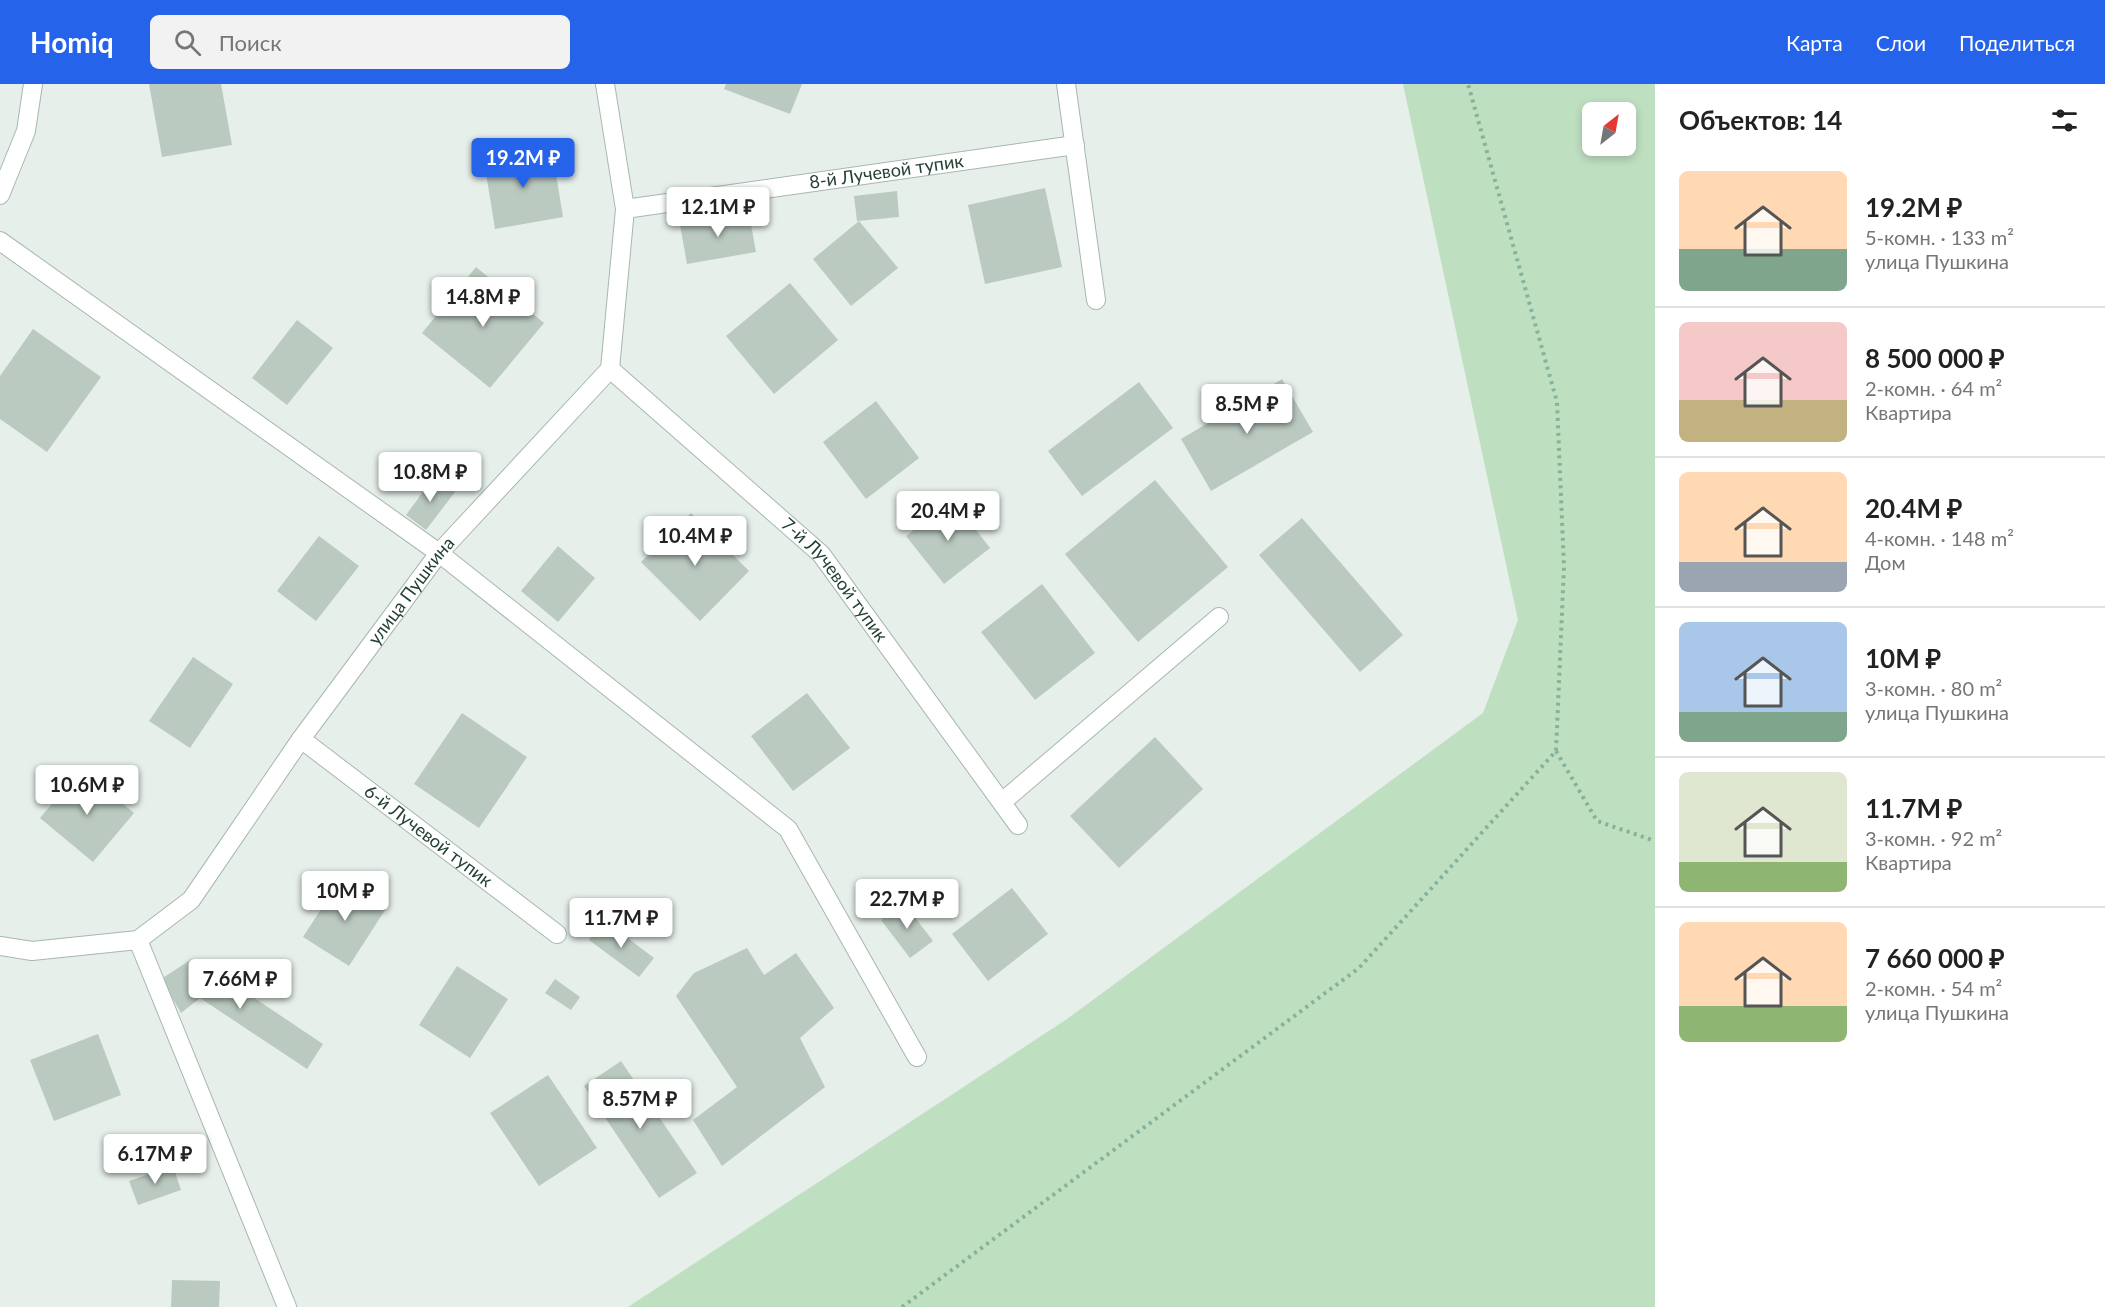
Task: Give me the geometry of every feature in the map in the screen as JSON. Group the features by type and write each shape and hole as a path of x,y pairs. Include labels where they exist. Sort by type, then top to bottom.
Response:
{"street":[{"path":"0,195 26,131 33,84"},
{"path":"605,84 625,209 610,369"},
{"path":"1066,84 1095,300"},
{"name":"8-й Лучевой тупик","path":"625,209 1075,145"},
{"path":"0,241 439,553 788,829 917,1057"},
{"name":"улица Пушкина","path":"138,940 191,900 301,739 439,553 610,369"},
{"name":"7-й Лучевой тупик","path":"610,369 821,554 1018,825"},
{"path":"1002,802 1219,617"},
{"name":"6-й Лучевой тупик","path":"301,739 558,934"},
{"path":"0,946 32,951 138,940 287,1307"}],"path":[{"path":"1468,84 1557,402 1564,567 1556,751 1598,821 1655,841"},
{"path":"902,1307 1359,968 1556,751"}],"green space":[{"path":"1403,84 1655,84 1655,1307 628,1307 1067,1019 1483,713 1518,620"}],"building":[{"path":"149,84 221,84 232,145 162,157"},
{"path":"726,84 802,84 790,114 724,89"},
{"path":"552,150 563,217 495,229 484,161"},
{"path":"1045,188 1062,267 985,284 968,205"},
{"path":"897,191 899,217 857,221 854,196"},
{"path":"749,213 756,252 687,264 680,225"},
{"path":"859,221 898,268 851,306 813,259"},
{"path":"476,267 544,323 490,388 422,333"},
{"path":"790,283 838,340 774,394 726,336"},
{"path":"297,320 333,348 287,405 252,378"},
{"path":"33,329 101,377 47,452 0,419 0,376"},
{"path":"1282,379 1313,432 1211,491 1181,439"},
{"path":"1139,382 1173,428 1082,496 1048,451"},
{"path":"876,401 919,458 866,499 823,442"},
{"path":"434,477 455,492 426,530 406,515"},
{"path":"1155,480 1228,567 1138,642 1065,554"},
{"path":"953,500 990,548 944,584 906,536"},
{"path":"691,513 749,571 700,621 641,562"},
{"path":"1302,518 1403,635 1360,672 1259,555"},
{"path":"319,536 359,566 316,621 277,591"},
{"path":"558,546 595,578 558,622 521,591"},
{"path":"1042,584 1095,653 1035,700 981,632"},
{"path":"193,657 233,684 190,748 149,721"},
{"path":"807,693 850,748 793,791 751,736"},
{"path":"462,713 527,757 479,828 414,784"},
{"path":"1155,737 1203,789 1119,868 1070,816"},
{"path":"81,769 134,813 93,862 40,818"},
{"path":"341,878 387,907 349,966 303,937"},
{"path":"1012,888 1048,934 988,981 952,934"},
{"path":"904,903 933,941 910,958 881,920"},
{"path":"604,920 654,958 639,977 589,940"},
{"path":"747,948 764,975 796,953 834,1008 800,1038 825,1087 722,1166 693,1120 737,1087 676,996 694,973"},
{"path":"192,959 217,973 323,1044 307,1069 200,998 181,1013 161,979"},
{"path":"457,966 508,999 470,1058 419,1025"},
{"path":"555,979 580,997 571,1010 545,993"},
{"path":"98,1034 121,1095 54,1121 30,1060"},
{"path":"621,1061 697,1173 659,1198 584,1086"},
{"path":"548,1075 597,1148 539,1186 490,1113"},
{"path":"173,1166 181,1190 138,1205 129,1181"},
{"path":"172,1280 220,1281 219,1307 171,1307"}]}
